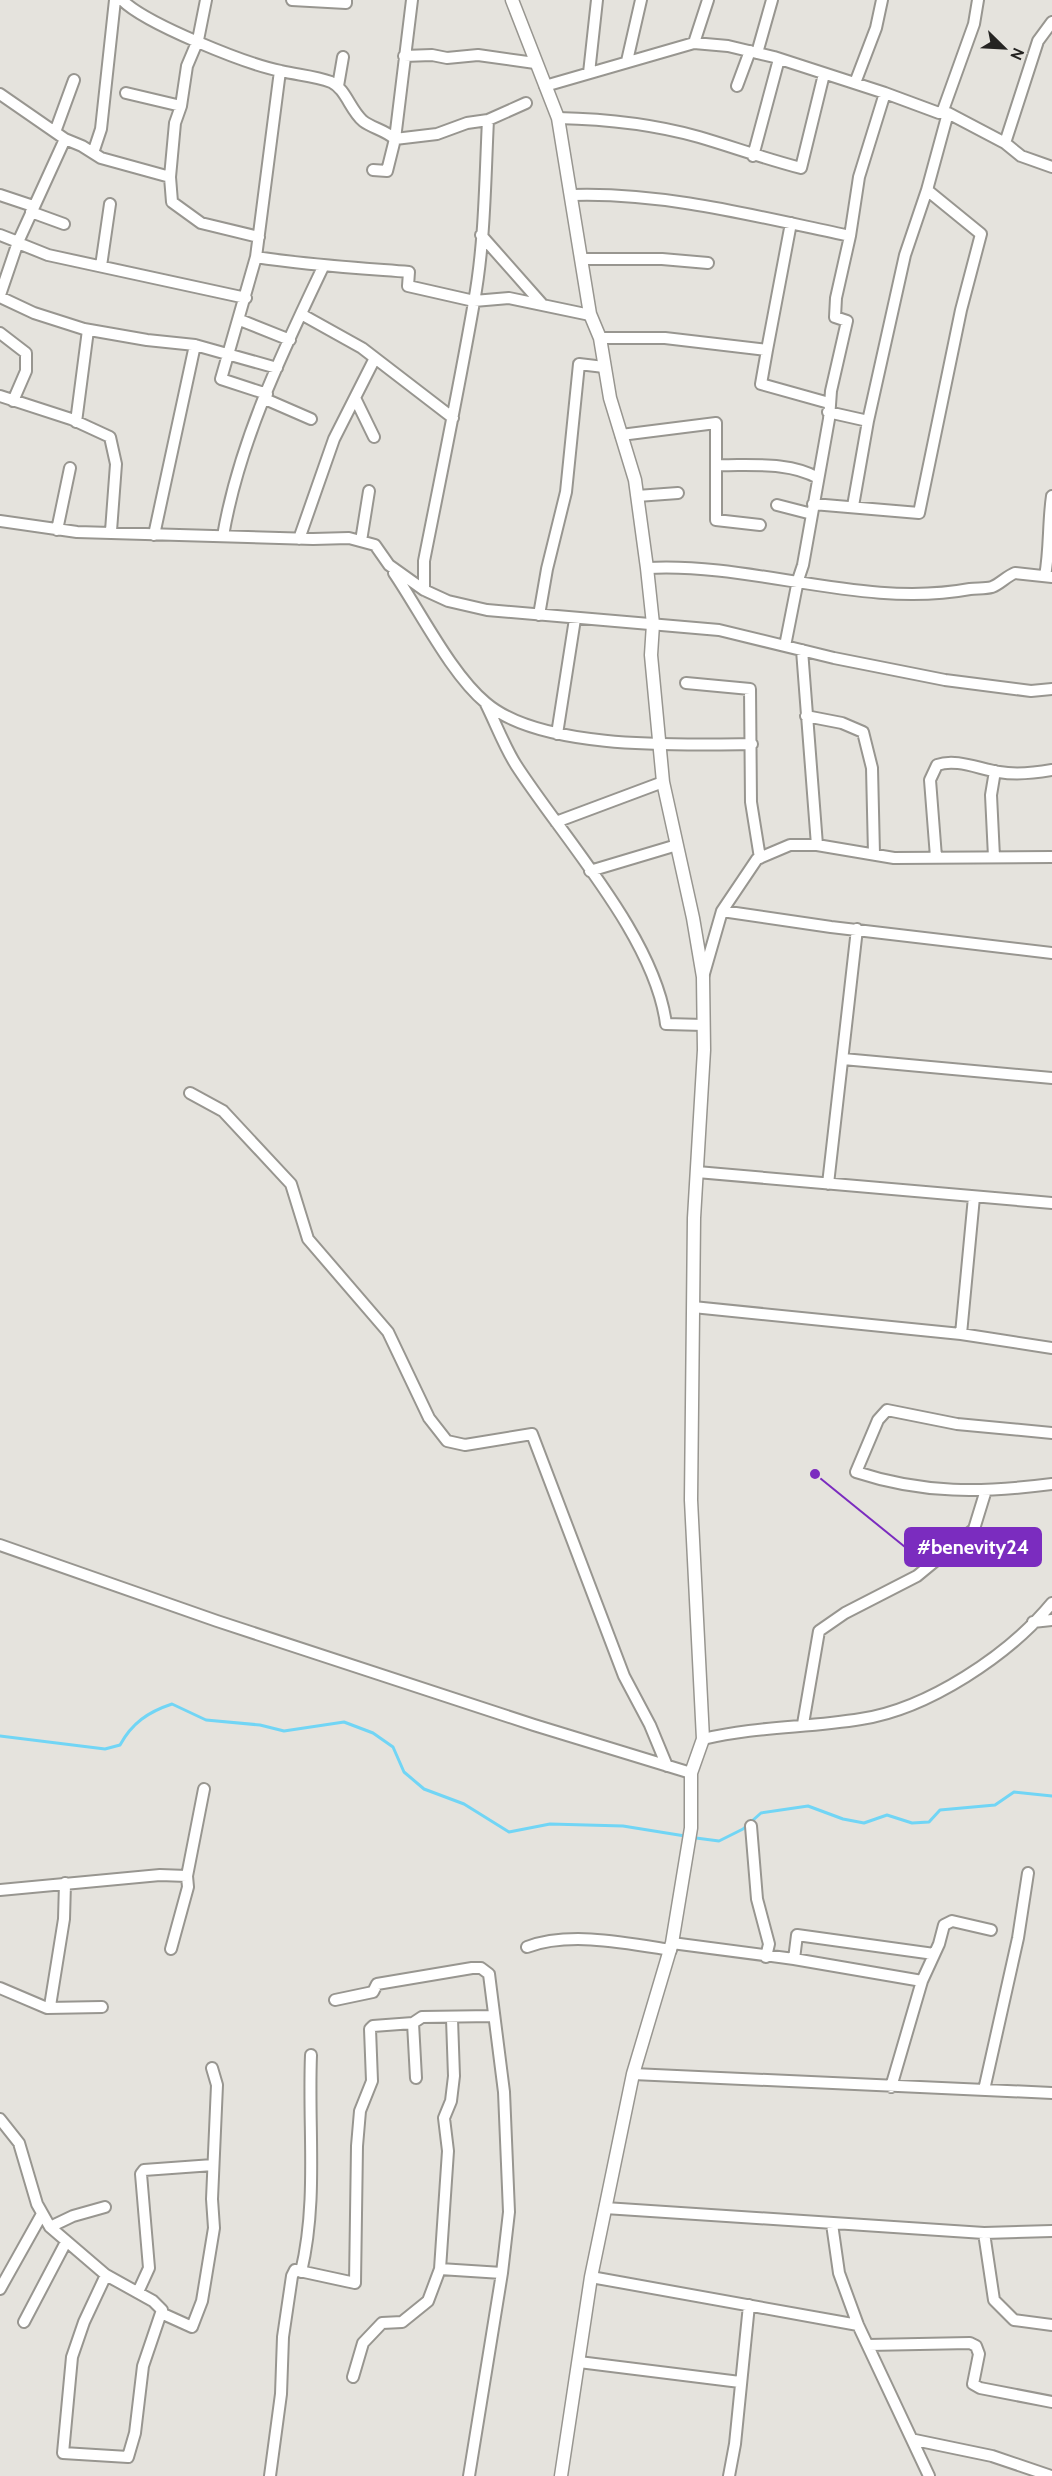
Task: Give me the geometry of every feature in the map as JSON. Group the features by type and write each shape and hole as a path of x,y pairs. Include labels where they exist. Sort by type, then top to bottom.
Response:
{"street":[{"path":"93,153 100,129 115,0"},
{"path":"122,0 148,19 198,40 280,71 305,75 338,86 364,122 385,131 395,139 437,134 467,123 488,120 526,103"},
{"path":"206,0 198,40 187,66 182,106 175,123 170,177 172,202 201,223 259,237"},
{"path":"292,0 346,3 346,0"},
{"path":"373,170 387,171 395,139 412,0"},
{"path":"512,0 558,118 590,315 600,338 604,367 637,496 653,624 651,655 658,745 663,782 703,977 704,1025 693,1307 692,1549 703,1739 691,1773 691,1827 671,1947 633,2074 591,2277 561,2476"},
{"path":"589,73 597,0"},
{"path":"627,61 641,0"},
{"path":"694,44 708,0"},
{"path":"737,86 753,52 772,0"},
{"path":"855,83 876,28 882,0"},
{"path":"853,506 868,421 905,255 928,187 945,113 974,24 978,0"},
{"path":"1005,143 1038,41 1052,22"},
{"path":"544,86 694,44 753,52 945,113 1005,143 1021,156 1052,167"},
{"path":"404,56 432,55 447,58 478,55 535,63"},
{"path":"338,86 343,57"},
{"path":"753,156 779,59"},
{"path":"280,71 256,257 240,320 221,379 266,397 311,419"},
{"path":"558,118 606,119 698,136 753,156 801,168 824,74"},
{"path":"55,132 74,80"},
{"path":"126,93 182,106"},
{"path":"785,646 803,565 828,408 847,321 835,317 836,298 850,236 859,177 885,93"},
{"path":"0,94 64,139 119,164 170,177"},
{"path":"424,590 424,561 474,301 481,235 488,120"},
{"path":"64,139 18,242 0,296 34,313 88,330 195,345 230,353 276,368"},
{"path":"777,505 812,509 853,506 919,513 958,321 981,234 927,190 928,187"},
{"path":"572,195 609,194 649,197 850,236"},
{"path":"0,195 64,224"},
{"path":"101,266 110,204"},
{"path":"791,224 761,384 868,421"},
{"path":"0,235 48,255 246,298"},
{"path":"481,235 542,304"},
{"path":"256,257 323,267 348,266 409,272 408,286 474,301 509,298 590,315"},
{"path":"581,259 662,259 708,263"},
{"path":"223,536 236,472 276,368 323,267"},
{"path":"301,314 333,330 375,358 453,418"},
{"path":"240,320 291,340"},
{"path":"76,422 88,330"},
{"path":"0,333 26,353 26,370 13,400"},
{"path":"600,338 665,338 767,350"},
{"path":"154,535 195,345"},
{"path":"299,539 334,439 375,358"},
{"path":"539,615 566,492 579,364 604,367"},
{"path":"0,396 76,422 110,437 116,464 111,531"},
{"path":"355,398 374,437"},
{"path":"621,435 716,423 716,520 760,525"},
{"path":"716,465 777,466 807,472 818,478"},
{"path":"57,530 70,468"},
{"path":"361,541 369,491"},
{"path":"637,496 678,493"},
{"path":"647,568 703,569 854,588 920,593 993,587 1015,573 1049,577 1051,543 1049,516 1052,498"},
{"path":"0,521 57,530 299,539 349,538 375,545 441,647 486,704 515,764 590,871 642,953 659,994 666,1024 704,1025"},
{"path":"389,565 424,590 448,601 487,610 719,630 945,681 1030,691 1052,689"},
{"path":"557,734 575,619"},
{"path":"802,650 817,845"},
{"path":"686,683 750,689 751,802 760,858"},
{"path":"486,704 527,726 557,734 658,745 752,744"},
{"path":"806,716 842,723 862,732 872,768 874,854"},
{"path":"936,857 930,780 933,769 945,762 995,771 1031,773 1052,770"},
{"path":"994,857 991,795 995,771"},
{"path":"556,822 663,782"},
{"path":"703,977 722,911 760,858 790,844 817,845 894,858 1052,857"},
{"path":"590,871 677,845"},
{"path":"722,911 1052,953"},
{"path":"828,1184 857,929"},
{"path":"843,1059 1052,1078"},
{"path":"190,1093 224,1111 291,1184 308,1239 388,1332 429,1418 447,1441 465,1445 532,1434 624,1676 650,1725 667,1766"},
{"path":"697,1172 1052,1203"},
{"path":"961,1334 974,1197"},
{"path":"693,1307 961,1334 1052,1348"},
{"path":"1052,1433 957,1424 887,1410 878,1420 856,1472 882,1481 933,1490 986,1490 1052,1484"},
{"path":"803,1724 819,1631 845,1613 916,1576 974,1529 986,1490"},
{"path":"0,1545 229,1625 691,1773"},
{"path":"703,1739 741,1730 861,1719 911,1706 955,1682 1004,1649 1052,1603"},
{"path":"1032,1622 1052,1620"},
{"path":"171,1949 188,1887 187,1876 204,1789"},
{"path":"751,1826 757,1899 769,1944 766,1957"},
{"path":"984,2090 1018,1938 1028,1873"},
{"path":"0,1890 160,1875 187,1876"},
{"path":"50,2006 64,1919 65,1883"},
{"path":"891,2087 922,1981 946,1923 952,1921 991,1930"},
{"path":"794,1959 797,1935 934,1954"},
{"path":"527,1947 538,1943 605,1939 794,1959 922,1981"},
{"path":"335,2000 373,1992 377,1984 472,1968 481,1968 489,1974 504,2092 508,2212 502,2273 469,2476"},
{"path":"0,1988 47,2008 50,2006 102,2007"},
{"path":"270,2476 281,2394 283,2337 292,2276 295,2270 355,2283 357,2146 360,2111 372,2081 370,2030 373,2026 413,2023 422,2017 452,2019 494,2016"},
{"path":"353,2377 363,2343 382,2323 402,2322 428,2301 440,2269 448,2151 444,2118 451,2101 454,2076 452,2019"},
{"path":"413,2023 416,2078"},
{"path":"300,2272 305,2253 312,2174 311,2055"},
{"path":"161,2313 189,2328 194,2325 198,2316 214,2228 213,2165 217,2085 212,2068"},
{"path":"633,2074 1052,2093"},
{"path":"0,2119 19,2143 42,2214 50,2227 106,2275 159,2305 161,2313 142,2366 135,2433 129,2457 63,2453 72,2357 84,2322 106,2275"},
{"path":"138,2292 149,2268 143,2172 175,2166 213,2165"},
{"path":"50,2227 73,2216 105,2207"},
{"path":"605,2208 984,2233 1052,2231"},
{"path":"0,2289 42,2214"},
{"path":"832,2224 839,2273 858,2325 915,2440 929,2476"},
{"path":"984,2233 994,2300 1014,2320 1052,2325"},
{"path":"24,2322 66,2242"},
{"path":"440,2269 502,2273"},
{"path":"591,2277 858,2325"},
{"path":"729,2476 735,2444 749,2305"},
{"path":"868,2345 970,2343 976,2346 979,2354 973,2384 980,2388 1052,2402"},
{"path":"579,2362 740,2382"},
{"path":"915,2440 992,2456 1051,2476"}],"waterway":[{"path":"0,1736 105,1749 120,1745 130,1730 142,1719 172,1704 206,1720 260,1725 284,1731 344,1722 373,1733 393,1747 404,1772 424,1789 464,1804 509,1832 550,1824 623,1826 685,1836"},
{"path":"696,1838 719,1841 743,1829 761,1813 808,1806 843,1819 864,1823 887,1815 912,1823 929,1822 940,1810 995,1805 1014,1792 1052,1796"}],"place":[{"name":"#benevity24","path":"815,1474"}]}
